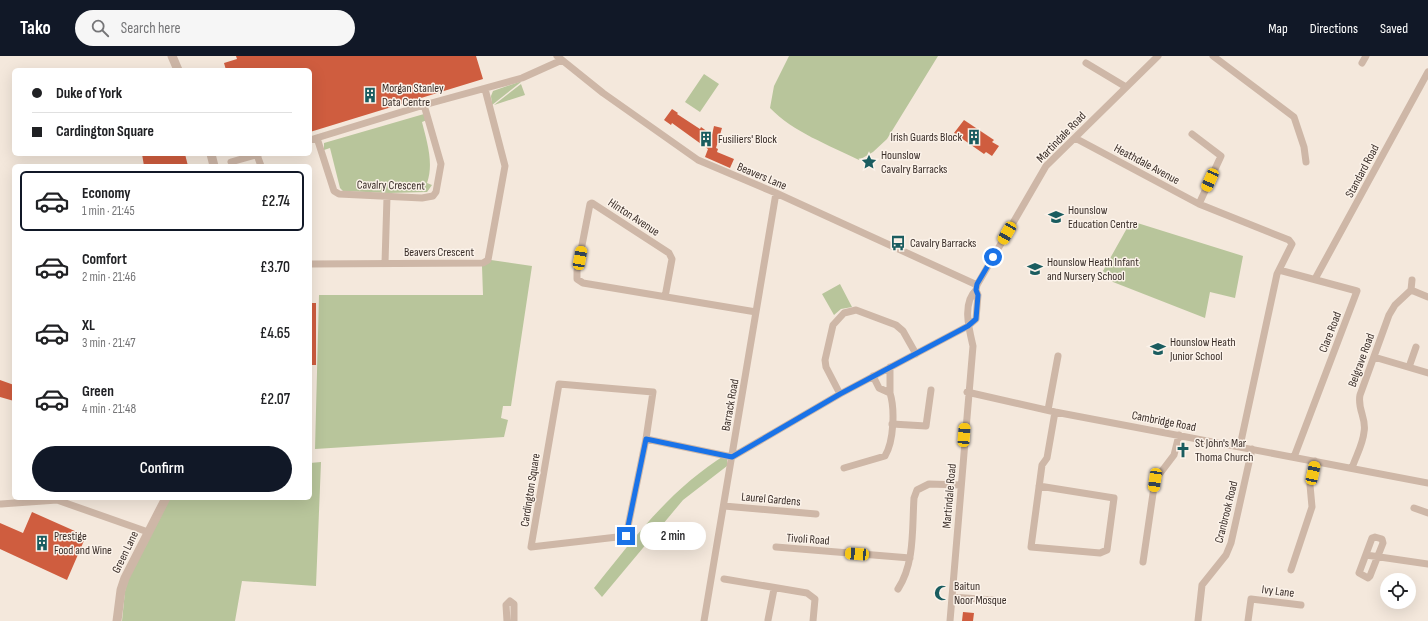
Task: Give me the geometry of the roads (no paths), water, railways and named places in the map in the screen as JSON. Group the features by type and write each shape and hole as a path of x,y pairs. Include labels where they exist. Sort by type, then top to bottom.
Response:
{"street":[{"path":"172,56 177,68"},
{"path":"1213,56 1294,117 1304,147 1306,162"},
{"path":"1362,63 1366,56"},
{"path":"314,139 424,105 522,78 560,58"},
{"name":"Beavers Lane","path":"560,58 603,93 698,160 776,193 976,287"},
{"name":"Martindale Road","path":"976,287 1046,166 1126,87 1153,58"},
{"path":"1086,63 1126,87"},
{"name":"Standard Road","path":"1315,280 1428,72"},
{"name":"Beavers Crescent","path":"312,264 483,263 488,260 505,166 485,89"},
{"name":"Cavalry Crescent","path":"314,139 334,191 339,194 387,197 433,196 436,192 440,159 424,105"},
{"path":"1192,134 1221,156 1199,204"},
{"name":"Heathdale Avenue","path":"1075,138 1199,204 1290,240 1292,244 1279,270"},
{"path":"231,162 251,156"},
{"name":"Barrack Road","path":"704,621 776,193"},
{"path":"386,263 387,197"},
{"name":"Hinton Avenue","path":"665,297 672,259 669,253 592,203 590,204 577,278 583,283 665,297 756,312"},
{"path":"1240,446 1279,270"},
{"name":"Clare Road","path":"1279,270 1357,291 1294,457"},
{"path":"1412,280 1411,290 1428,297"},
{"path":"646,439 732,457 840,394 968,326 976,319 978,295 976,287"},
{"name":"Belgrave Road","path":"1352,468 1364,432 1364,423 1358,402 1360,395 1389,315 1395,305 1411,290"},
{"path":"840,394 826,367 826,360 833,325 844,313 856,310 896,325 903,331 916,354"},
{"name":"Martindale Road","path":"950,621 967,392 973,346 968,326"},
{"path":"1409,368 1416,347"},
{"path":"1039,486 1114,498 1106,550 1100,553 1031,547 1039,486 1042,465 1047,458 1058,356"},
{"path":"1374,357 1428,373"},
{"path":"844,468 885,456 890,448 893,404 890,393 890,367"},
{"path":"873,376 879,388 890,393"},
{"name":"Cardington Square","path":"558,384 653,392 646,439 626,536 532,547 558,384"},
{"path":"892,424 926,426 931,390"},
{"name":"Cambridge Road","path":"967,392 1052,411 1428,483"},
{"path":"1143,562 1155,480 1174,455 1179,435"},
{"name":"Cranbrook Road","path":"1198,621 1202,585 1226,555 1230,543 1252,449"},
{"path":"1291,570 1312,508 1310,485 1315,461"},
{"path":"898,589 906,578 910,558 914,498 917,490 929,484 961,485"},
{"path":"1,504 57,500 148,532"},
{"name":"Green Lane","path":"117,621 121,590 125,578 165,500"},
{"name":"Laurel Gardens","path":"724,506 816,514"},
{"path":"1414,508 1428,514"},
{"path":"1375,537 1382,539 1383,543 1378,557 1368,578 1359,573 1372,538 1375,537"},
{"name":"Tivoli Road","path":"776,547 910,558"},
{"path":"1366,555 1428,564"},
{"path":"724,579 774,589 807,593 815,599 813,621"},
{"path":"768,620 774,589"},
{"path":"952,597 993,600"},
{"name":"Ivy Lane","path":"1248,621 1251,599 1301,605"},
{"path":"507,621 506,605 510,601 514,604 514,621"}],"place":[{"name":"Morgan Stanley Data Centre","path":"370,95"},
{"name":"Irish Guards Block","path":"974,137"},
{"name":"Fusiliers' Block","path":"706,139"},
{"name":"Hounslow Cavalry Barracks","path":"869,162"},
{"name":"Hounslow Education Centre","path":"1056,217"},
{"name":"Cavalry Barracks","path":"898,243"},
{"name":"Hounslow Heath Infant and Nursery School","path":"1035,269"},
{"name":"Hounslow Heath Junior School","path":"1158,349"},
{"name":"St John's Mar Thoma Church","path":"1183,450"},
{"name":"Prestige Food and Wine","path":"42,543"},
{"name":"Baitun Noor Mosque","path":"942,593"}]}
